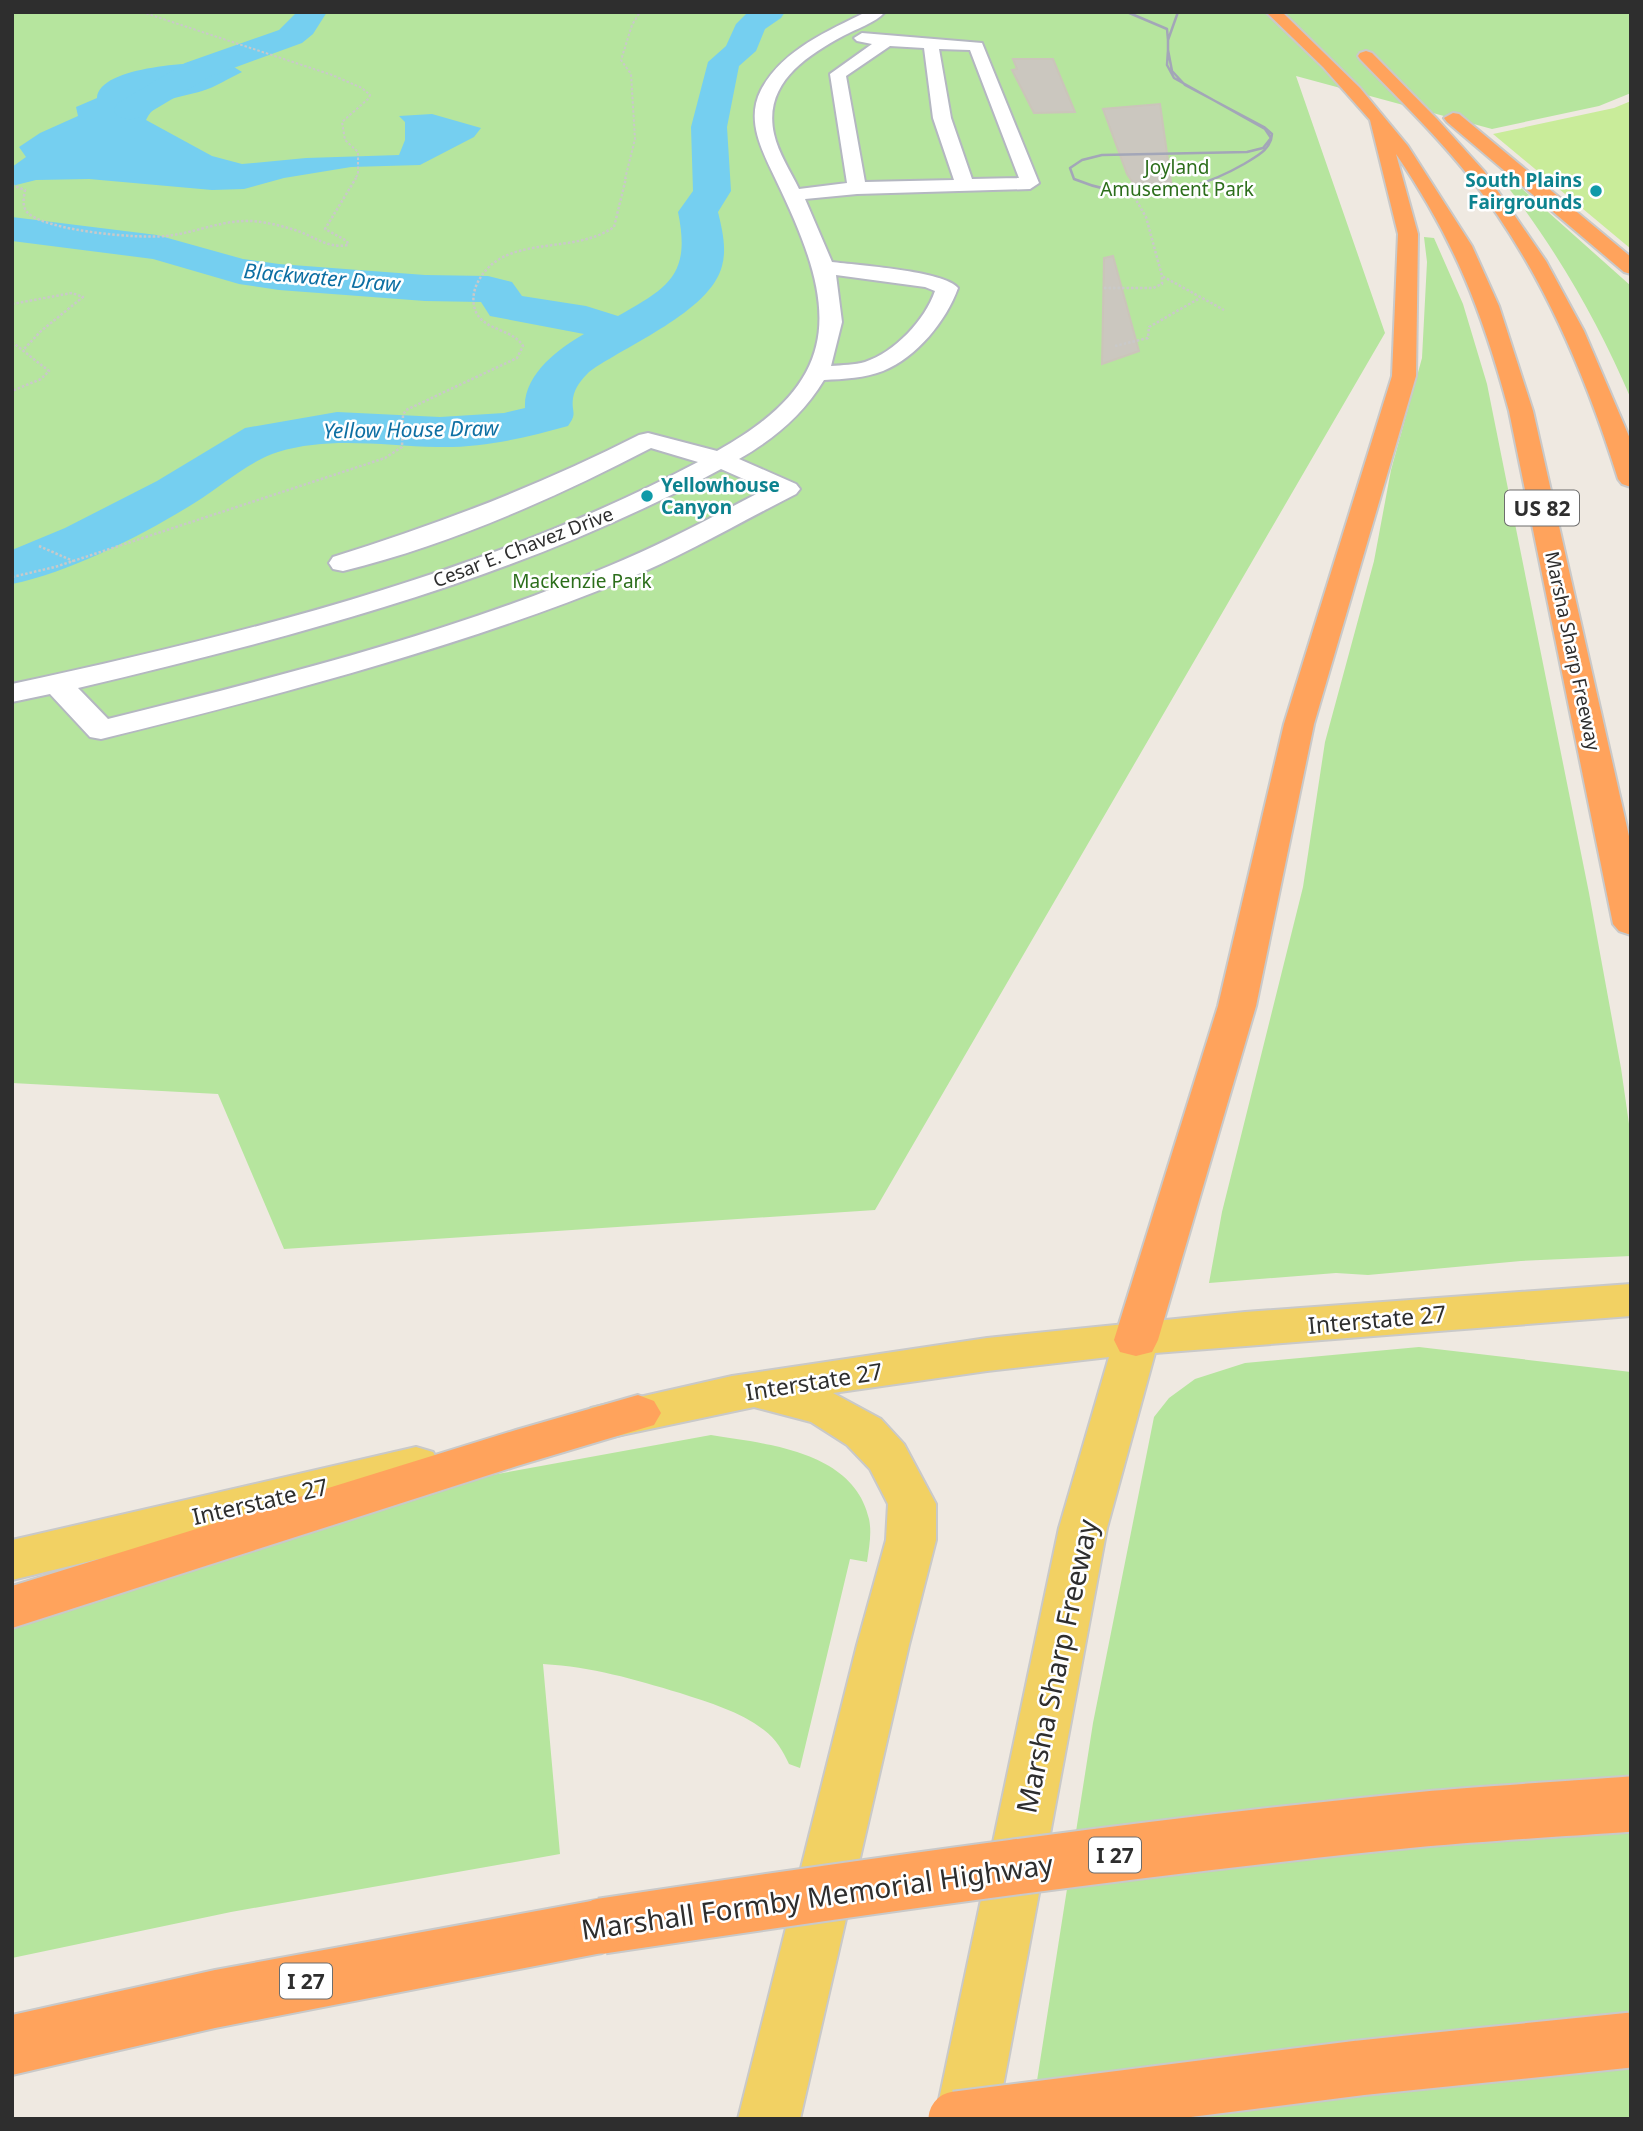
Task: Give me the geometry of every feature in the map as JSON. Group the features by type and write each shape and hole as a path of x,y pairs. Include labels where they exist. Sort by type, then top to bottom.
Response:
{"highway":[{"name":"US 82","path":"1273,12 1346,79 1378,121"},
{"path":"1631,268 1431,100 1361,53 1444,135 1491,192 1539,264 1580,343 1611,415 1631,479"},
{"name":"Marsha Sharp Freeway","path":"1378,121 1422,176 1463,248 1497,329 1521,411 1631,924"},
{"path":"1136,1340 1237,1006 1299,724 1404,376 1408,234 1378,121"},
{"path":"12,1607 516,1448 638,1413"},
{"name":"Marshall Formby Memorial Highway","path":"12,2045 215,1999 602,1926 830,1891 1401,1822 1631,1804"},
{"path":"956,2119 1359,2068 1631,2040"}],"main road":[{"name":"Interstate 27","path":"12,1560 638,1413 749,1390 980,1356 1136,1340 1631,1300"},
{"name":"Marsha Sharp Freeway","path":"966,2119 1083,1528 1136,1340"},
{"path":"749,1390 825,1408 864,1432 887,1457 912,1504 911,1540 883,1645 769,2119"}],"street":[{"name":"Cesar E. Chavez Drive","path":"12,693 276,630 417,587 617,512 720,460 781,419 801,398 816,374 827,347 831,326 822,267 793,195 765,136 762,123 764,99 780,73 792,61 878,12"},
{"path":"793,195 857,188 1030,183 976,46 931,45 836,34"},
{"path":"857,188 838,74 887,41"},
{"path":"931,45 942,118 965,185"},
{"path":"816,374 874,366 903,350 926,325 945,296 947,288 929,281 822,267"},
{"path":"58,684 101,730 279,687 415,647 617,573 787,489 720,460 648,440 590,471 532,497 342,563"}],"path":[{"path":"12,185 25,190 23,204 27,212 55,225 147,237 233,222 257,222 299,232 331,246 348,245 347,240 328,233 325,229 358,174 359,155 345,141 341,127 346,116 370,97 362,88 332,75 142,12"},
{"path":"12,577 73,561 385,458 400,450 405,410 509,364 522,352 523,346 521,342 478,316 473,298 477,281 486,268 517,252 601,236 614,227 636,125 630,94 631,74 621,60 632,25 640,12"},
{"path":"1104,288 1153,288 1162,284 1146,217 1132,193"},
{"path":"1162,276 1224,310"},
{"path":"12,304 72,293 83,297 41,331 24,349"},
{"path":"1115,346 1148,338 1149,327 1201,297"},
{"path":"12,342 49,371 41,379 12,391"},
{"path":"39,546 73,561"}],"green space":[{"name":"Mackenzie Park","path":"12,12 1631,12 1631,93 1599,106 1492,129 1296,76 1385,333 875,1210 284,1249 218,1094 12,1083"},
{"name":"South Plains Fairgrounds","path":"1631,101 1631,249 1493,134 1614,108"},
{"path":"1501,178 1510,178 1631,286 1631,399 1604,340 1573,284 1539,230"},
{"path":"1424,237 1434,238 1463,304 1487,384 1589,893 1621,1068 1631,1138 1631,1256 1521,1261 1368,1275 1336,1273 1209,1283 1222,1212 1303,887 1325,742 1374,561 1391,470 1422,358 1427,262"},
{"path":"1419,1347 1631,1372 1631,2119 1031,2119 1093,1723 1154,1417 1169,1398 1195,1379 1245,1363"},
{"path":"711,1435 782,1448 827,1465 846,1478 860,1496 869,1519 867,1562 850,1559 800,1768 789,1764 779,1746 764,1730 724,1708 613,1674 543,1664 560,1854 231,1912 12,1958 12,1616 481,1477"}],"water":[{"path":"226,62 242,72 207,89 163,103 151,112 146,120 212,156 242,164 306,158 399,155 405,140 405,122 399,116 432,114 481,128 474,137 420,165 351,167 284,178 244,189 212,190 89,179 36,180 12,186 12,167 26,157 19,147 40,133 78,116 76,107 97,98 102,87 114,78 152,68"}],"building":[{"path":"1013,59 1053,59 1075,112 1034,113 1012,70 1017,69"},
{"path":"1160,104 1172,188 1138,190 1127,174 1103,109"},
{"path":"1113,256 1139,351 1102,364 1104,258"}],"waterway":[{"name":"Blackwater Draw","path":"259,50 297,32 312,12"},
{"path":"623,331 675,298 699,270 703,245 698,212 712,191 709,127 724,62 740,51 751,24 770,12"},
{"name":"Blackwater Draw","path":"130,110 197,70 251,52"},
{"name":"Blackwater Draw","path":"12,229 157,247 239,271 279,277 425,288 488,289 497,291 506,307 586,319 613,330 623,331"},
{"name":"Yellow House Draw","path":"12,567 32,563 84,540 176,492 263,439 337,427 440,432 505,428 551,416 550,395 558,377 573,362 623,331"}],"railway":[{"path":"1127,12 1167,29 1168,40"},
{"path":"1168,40 1178,12"},
{"path":"1168,40 1168,50"},
{"path":"1168,50 1172,71 1183,83"},
{"path":"1168,50 1167,65 1174,78 1183,83"},
{"path":"1183,83 1214,100"},
{"path":"1183,83 1214,100"},
{"path":"1214,100 1264,127 1272,134 1271,140 1263,152 1224,175 1182,189 1139,193 1117,191 1074,179 1070,168 1082,160 1102,155 1247,152 1263,148 1271,138 1265,129 1214,100"}],"place":[{"name":"South Plains Fairgrounds","path":"1596,191"},
{"name":"Yellowhouse Canyon","path":"647,496"}],"park label":[{"name":"Joyland Amusement Park","path":"1177,178"}]}
